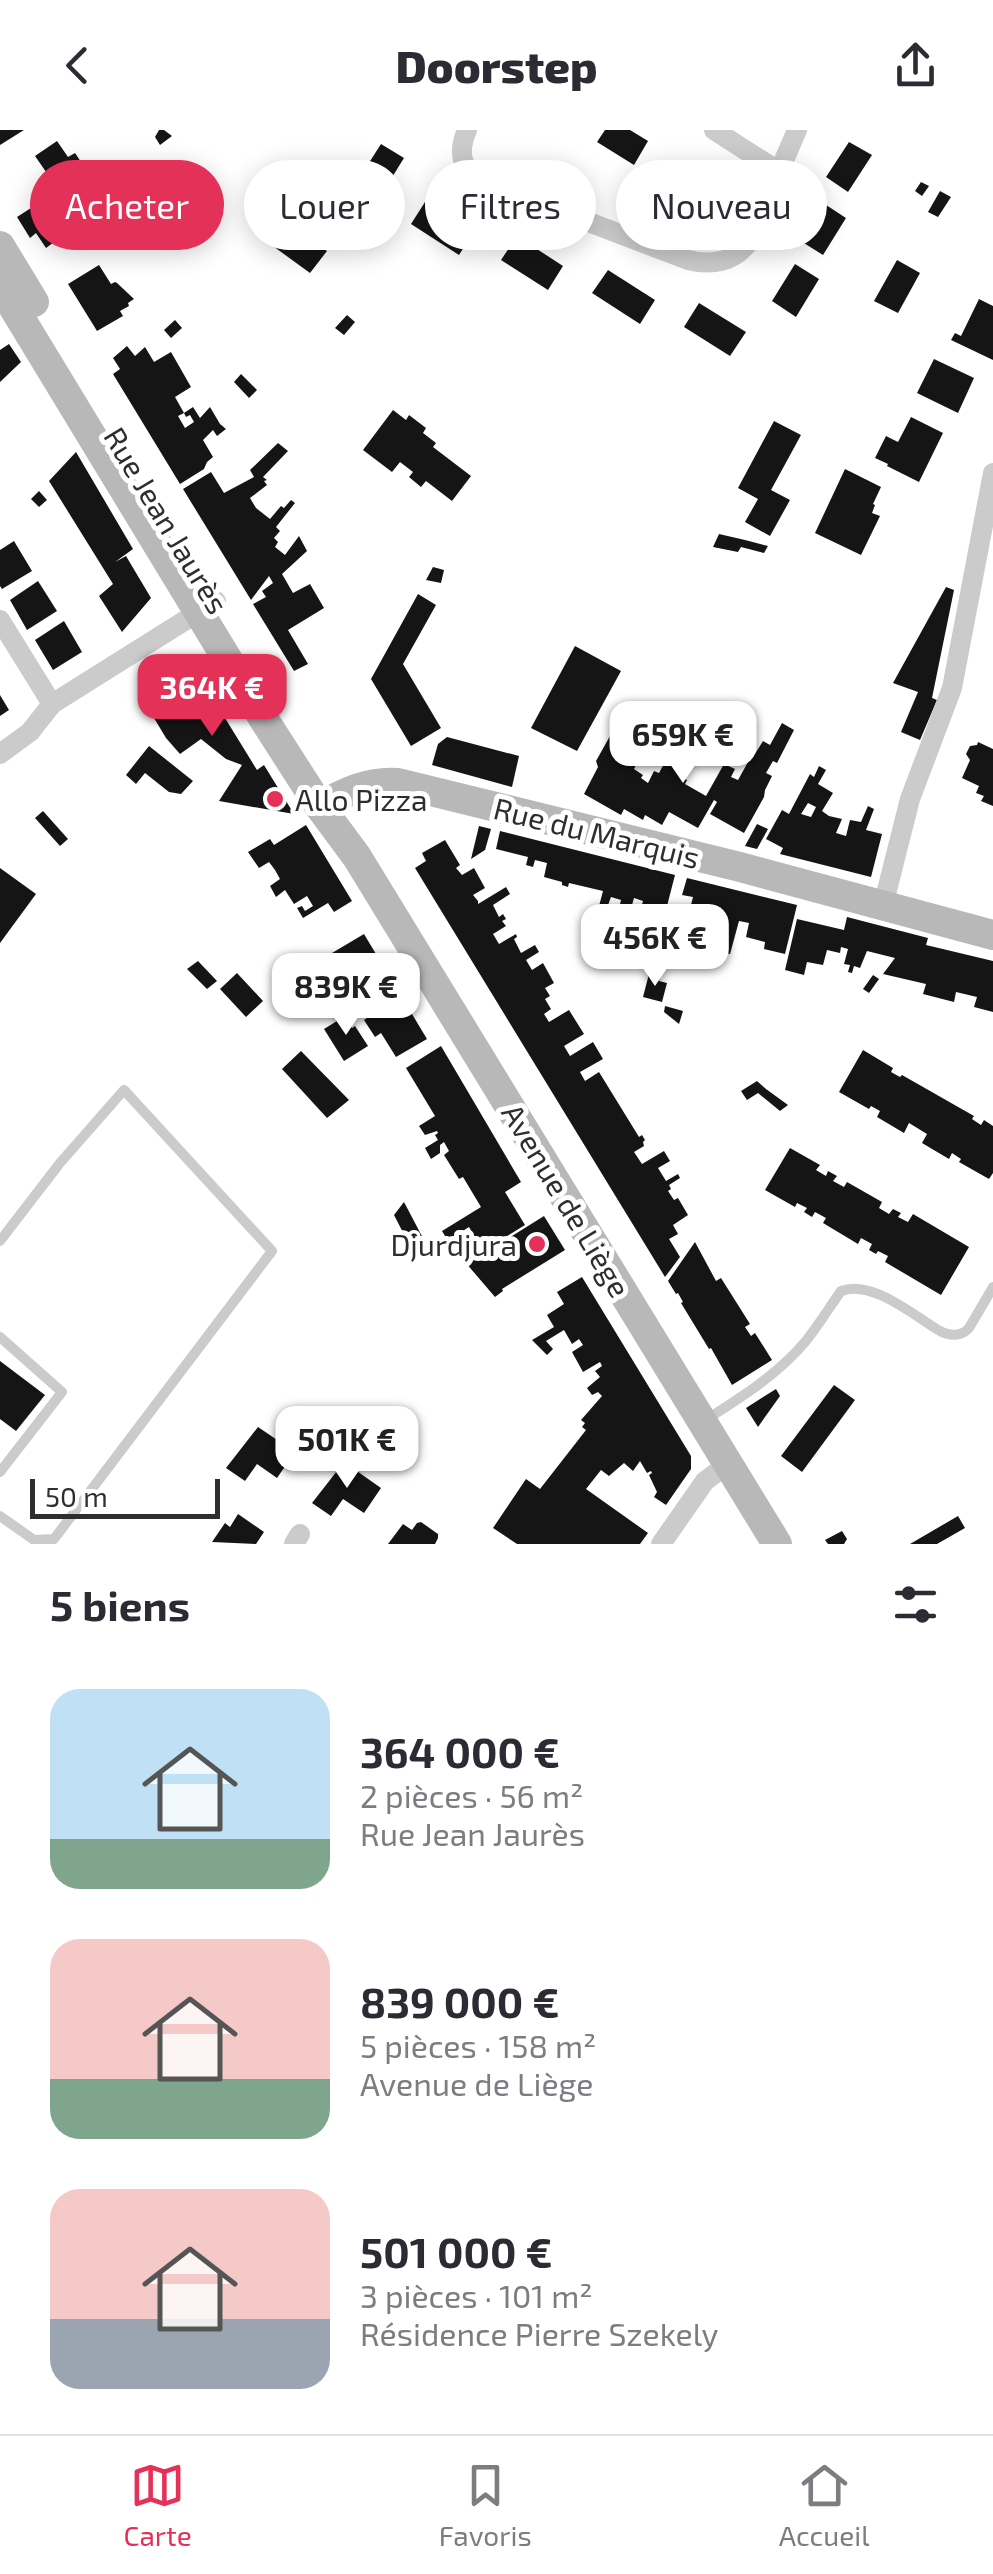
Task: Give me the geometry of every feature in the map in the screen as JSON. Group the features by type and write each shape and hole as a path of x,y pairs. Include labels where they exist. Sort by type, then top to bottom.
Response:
{"main road":[{"name":"Rue Jean Jaurès","path":"0,246 207,607"},
{"name":"Rue Jean Jaurès","path":"0,285 326,800"},
{"name":"Rue du Marquis","path":"326,800 364,786 398,783 740,867 993,936"},
{"name":"Avenue de Liège","path":"326,800 345,816 357,857 776,1544"}],"street":[{"path":"467,130 461,148 464,164 472,176 616,231"},
{"path":"714,130 761,160"},
{"path":"783,160 796,130"},
{"path":"667,250 709,263 730,259 743,250"},
{"path":"882,906 910,799 952,688 993,473"},
{"path":"0,754 30,732 52,704 207,607"},
{"path":"0,620 52,704"},
{"path":"662,1544 704,1481 728,1464"}],"lane":[{"path":"0,1241 60,1163 124,1090 272,1251 54,1541 35,1542 0,1516"},
{"path":"702,1422 784,1364 815,1330 840,1291 854,1287 871,1290 952,1335 965,1332 993,1287"},
{"path":"0,1337 62,1392 0,1472"}],"building":[{"path":"0,130 24,130 0,145"},
{"path":"159,130 172,136 160,145 155,137"},
{"path":"605,130 630,130 648,141 637,160 626,160 597,142"},
{"path":"57,141 68,157 75,153 80,160 38,160 35,156"},
{"path":"849,142 872,155 848,192 827,175"},
{"path":"381,144 404,158 403,160 371,160"},
{"path":"921,182 929,186 922,196 915,191"},
{"path":"940,191 951,197 938,217 928,212"},
{"path":"425,202 425,233 411,224"},
{"path":"827,206 846,218 827,249"},
{"path":"30,209 30,238 17,217"},
{"path":"278,250 327,251 310,273"},
{"path":"508,250 538,250 563,266 548,290 501,260"},
{"path":"897,260 920,273 898,313 874,301"},
{"path":"795,264 819,279 796,317 772,301"},
{"path":"99,265 111,284 117,283 134,299 120,311 123,316 97,331 68,284"},
{"path":"608,270 655,300 640,324 592,293"},
{"path":"979,299 993,306 993,360 951,340 955,333 961,336"},
{"path":"699,303 746,332 730,356 684,327"},
{"path":"347,315 355,322 344,335 335,328"},
{"path":"175,320 182,328 171,338 164,330"},
{"path":"9,344 21,362 0,382 0,350"},
{"path":"127,346 135,356 145,347 154,362 171,352 191,387 175,397 184,413 193,407 200,418 210,407 226,429 217,436 213,430 203,440 213,457 204,469 180,484 113,374 120,369 113,358","holes":["184,413 194,422 185,428 178,416"]},
{"path":"934,359 974,378 958,413 917,393"},
{"path":"241,374 257,390 249,398 234,382"},
{"path":"393,410 406,420 409,415 426,428 423,433 436,443 433,447 471,476 452,501 426,481 421,487 409,477 413,472 400,462 392,472 363,450"},
{"path":"911,417 943,433 919,482 875,458 886,436 898,442"},
{"path":"774,421 801,435 771,490 790,500 770,536 745,522 758,499 738,488"},
{"path":"278,443 288,451 263,477 267,485 250,498 270,519 281,506 284,508 291,500 295,503 276,527 280,531 274,538 278,542 275,547 285,555 299,536 307,551 282,574 293,593 310,584 324,608 288,630 308,664 294,671 253,604 266,597 262,591 273,583 269,576 251,600 183,489 211,472 224,493 254,477 250,470"},
{"path":"76,452 133,549 115,562 126,556 151,598 122,632 99,596 113,584 49,481"},
{"path":"845,469 881,487 872,513 880,516 861,555 815,533"},
{"path":"39,491 47,500 39,507 31,499"},
{"path":"719,534 768,546 764,553 741,547 738,552 713,547"},
{"path":"14,541 32,571 2,589 0,550"},
{"path":"433,567 444,570 441,583 426,580"},
{"path":"38,581 57,611 27,630 10,600"},
{"path":"946,587 954,590 932,698 937,700 920,740 901,732 918,692 893,683"},
{"path":"418,594 436,605 403,664 441,728 411,746 371,679"},
{"path":"64,621 82,652 53,670 35,640"},
{"path":"575,646 621,671 577,751 531,728"},
{"path":"193,666 257,770 264,765 294,814 219,801 242,765 226,759 201,739 180,754 166,738 145,703"},
{"path":"0,695 9,710 0,716"},
{"path":"619,720 625,723 616,740 621,743 617,751 627,757 635,743 641,747 634,769 643,775 641,778 648,783 654,771 659,773 665,762 672,766 676,758 683,762 677,774 687,780 685,784 706,796 724,764 735,769 731,777 738,780 753,753 763,741 770,745 782,723 794,730 777,763 773,761 766,773 772,776 744,833 710,814 717,802 714,800 698,828 669,812 662,825 624,809 621,815 584,794 598,767 596,761"},
{"path":"447,737 519,756 512,787 432,765 438,744"},
{"path":"978,742 993,749 993,806 981,801 984,796 976,793 979,786 962,778 970,760 966,754"},
{"path":"149,746 193,781 181,794 169,792 145,773 136,784 126,775"},
{"path":"819,766 826,770 818,784 833,793 822,811 842,819 836,833 846,836 850,820 861,822 868,806 874,809 866,830 882,834 871,877 780,854 783,848 766,839 782,810 789,814 810,774 814,777","holes":["808,803 816,807 811,817 801,814"]},
{"path":"43,811 68,839 60,846 35,818"},
{"path":"757,824 768,829 757,849 745,846"},
{"path":"306,825 352,901 334,912 328,903 303,918 297,908 302,906 305,911 313,906 307,896 294,904 285,890 276,897 270,886 280,879 275,870 269,862 259,868 248,852 270,839 274,845"},
{"path":"479,826 491,829 485,850 471,859"},
{"path":"500,831 675,875 667,906 661,904 657,917 648,914 643,932 635,929 643,901 634,898 618,939 612,937 621,900 611,897 600,927 594,925 603,891 569,883 568,887 544,877 547,863 535,860 533,867 526,865 528,857 496,849"},
{"path":"445,840 460,865 456,868 462,875 474,868 485,888 473,895 478,904 506,887 510,894 493,905 499,917 503,914 506,926 493,934 499,944 516,934 514,939 521,953 535,945 539,952 526,960 532,970 543,963 554,983 545,988 550,996 545,999 551,1009 544,1014 549,1022 569,1010 584,1034 564,1046 570,1056 593,1042 603,1059 580,1072 585,1081 599,1072 639,1137 642,1135 644,1146 634,1152 642,1164 664,1151 670,1161 658,1168 666,1181 678,1174 680,1178 669,1185 668,1191 674,1200 678,1198 688,1215 673,1225 678,1234 669,1239 680,1257 665,1277 415,868 426,861 422,853"},
{"path":"0,868 36,894 0,943"},
{"path":"687,878 797,905 785,954 764,949 765,942 746,937 749,923 739,921 730,954 720,952 722,945 711,942 718,915 707,913 701,940 683,936 693,897 682,895"},
{"path":"847,917 928,938 926,945 993,961 993,1012 974,1007 977,997 956,992 954,1002 923,994 926,984 883,974 895,958 867,951 860,968 854,966 852,973 848,972 850,965 844,964 848,949 841,947 840,953 827,950 823,965 807,962 804,975 785,970 797,919 844,930"},
{"path":"364,934 427,1039 396,1057 381,1033 375,1037 364,1020 371,1015 332,953"},
{"path":"589,945 606,958 604,968 586,955"},
{"path":"198,961 217,981 207,989 187,969"},
{"path":"237,973 263,1001 246,1017 220,989"},
{"path":"649,974 667,983 662,1002 643,997"},
{"path":"873,975 879,979 869,993 863,989"},
{"path":"665,1006 683,1011 679,1024 664,1012"},
{"path":"345,1016 368,1046 344,1061 324,1029"},
{"path":"441,1046 521,1182 505,1192 525,1225 483,1251 469,1227 450,1244 442,1231 481,1207 444,1155 449,1151 444,1142 440,1153 431,1159 425,1148 438,1140 438,1133 425,1135 419,1126 435,1116 406,1068"},
{"path":"863,1050 893,1068 891,1072 974,1116 972,1119 981,1125 984,1120 993,1126 993,1173 989,1179 959,1162 961,1159 952,1153 949,1159 922,1143 927,1134 909,1123 904,1133 877,1117 880,1111 839,1092"},
{"path":"301,1051 349,1100 327,1118 282,1069"},
{"path":"757,1081 788,1105 780,1111 758,1093 747,1100 741,1091"},
{"path":"790,1148 820,1165 816,1170 826,1176 828,1171 837,1176 833,1181 844,1187 847,1182 882,1202 879,1208 889,1214 893,1209 908,1222 913,1214 969,1247 941,1295 885,1262 888,1256 869,1250 872,1244 861,1238 858,1244 823,1223 826,1218 815,1212 812,1217 804,1212 807,1208 797,1203 795,1207 765,1190"},
{"path":"404,1202 425,1242 412,1250 394,1215"},
{"path":"544,1216 565,1250 495,1297 465,1262"},
{"path":"695,1242 716,1281 721,1278 750,1324 745,1327 751,1336 755,1333 772,1360 732,1385 668,1281"},
{"path":"582,1277 691,1456 691,1469 666,1505 654,1497 657,1492 649,1475 652,1473 647,1473 640,1461 633,1471 624,1463 609,1476 601,1470 586,1489 648,1533 640,1544 517,1544 493,1528 526,1479 540,1489 586,1430 581,1420 602,1396 598,1392 592,1395 587,1388 600,1377 595,1371 602,1366 600,1362 583,1372 572,1352 583,1345 579,1339 572,1344 564,1330 546,1341 553,1349 547,1355 532,1340 554,1327 547,1315 564,1304 557,1292"},
{"path":"0,1361 45,1395 16,1431 0,1419"},
{"path":"834,1385 855,1400 802,1472 781,1456"},
{"path":"776,1389 780,1396 758,1427 746,1408"},
{"path":"258,1427 295,1452 277,1478 257,1464 245,1481 226,1468"},
{"path":"344,1462 381,1488 364,1513 343,1499 331,1516 312,1503"},
{"path":"238,1514 264,1532 256,1544 212,1542 225,1523 230,1527"},
{"path":"958,1516 965,1528 937,1544 910,1544"},
{"path":"421,1522 438,1534 435,1544 388,1544 403,1524 412,1530"},
{"path":"842,1531 847,1539 844,1544 828,1544 825,1540"}],"place":[{"name":"Allo Pizza","path":"275,799"},
{"name":"Djurdjura","path":"537,1244"}]}
